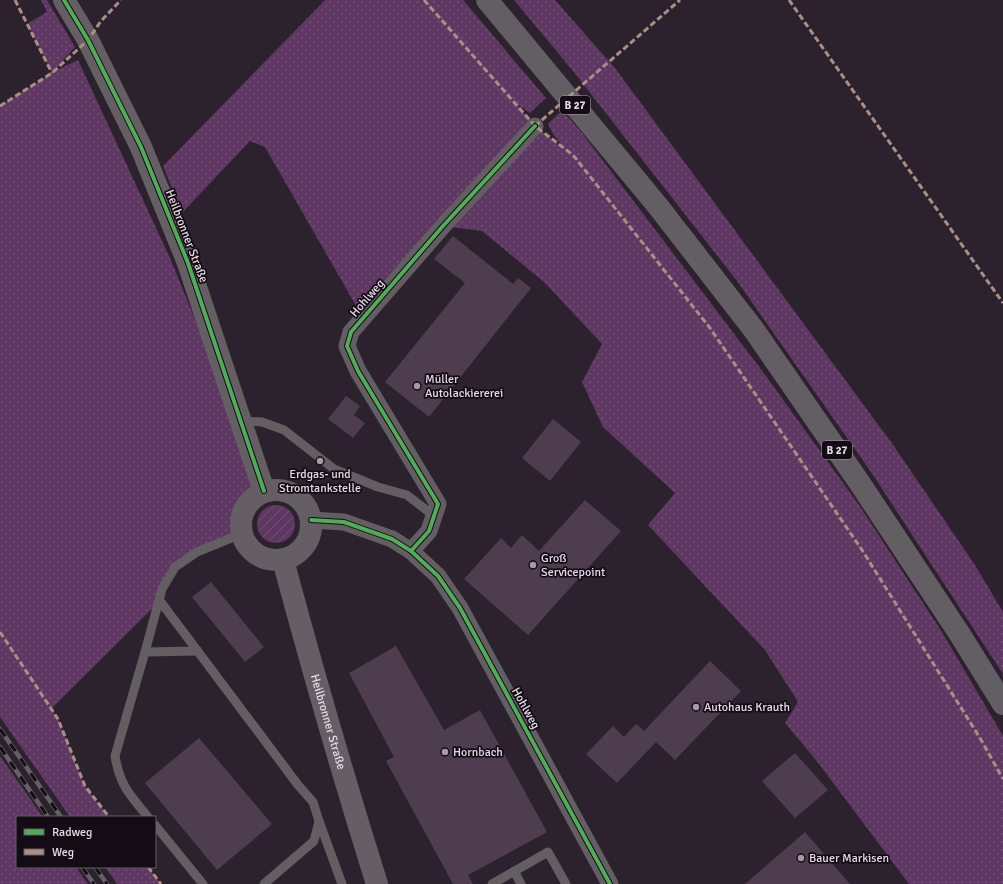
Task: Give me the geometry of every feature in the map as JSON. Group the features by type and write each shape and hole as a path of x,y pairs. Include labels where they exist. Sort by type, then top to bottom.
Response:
{"main road":[{"name":"B 27","path":"490,3 658,205 754,330 855,476 959,633 1003,704"}],"street":[{"name":"Heilbronner Straße","path":"64,0 88,40 141,147 188,263 264,491"},
{"name":"Hohlweg","path":"411,551 429,530 438,504 358,371 347,346 351,332 443,226 535,126"},
{"path":"277,490 289,492 299,498 307,508 311,520 311,530 308,540 302,549 293,556 283,560 262,558 253,552 246,544 241,534 240,523 242,513 247,504 255,496 264,491 277,490"},
{"name":"Hohlweg","path":"311,520 344,522 392,540 411,551 438,576 460,608 610,884"},
{"name":"Heilbronner Straße","path":"283,560 341,768 376,884"}],"lane":[{"path":"241,422 262,422 284,430 334,469 378,487 407,495 434,516"},
{"path":"147,816 125,789 117,772 115,756 146,652 162,589 175,567 197,552 241,534"},
{"path":"160,601 298,785 313,802 342,884"},
{"path":"146,652 198,652"},
{"path":"264,884 314,841 319,821"},
{"path":"156,826 203,884"},
{"path":"492,884 548,852 566,884"},
{"path":"514,871 521,884"}],"shaded area":[{"path":"41,0 47,0 75,47 53,72 78,60 170,258 259,476 255,496 247,504 242,513 240,523 241,534 175,567 160,601 51,709 58,719 85,786 108,816 69,816 0,717 0,106 52,73 27,24 47,12"},
{"path":"325,0 463,0 546,98 530,113 517,104 535,126 564,148 553,134 548,124 562,110 582,133 766,376 859,505 942,632 1003,736 1003,884 909,884 816,760 785,723 798,702 765,650 648,525 675,493 603,427 582,382 602,344 545,283 482,231 443,226 359,311 265,147 250,141 182,213 163,166"},
{"path":"514,0 555,0 615,68 891,442 975,565 1003,612 1003,674 871,472 737,281 573,71"},
{"path":"276,505 286,508 292,514 295,524 292,534 286,540 276,543 266,540 260,534 257,524 260,514 266,508"},
{"path":"0,756 42,816 16,816 16,868 77,868 88,884 0,884"},
{"path":"106,868 149,868 161,884 117,884"}],"building":[{"path":"453,236 513,284 518,278 531,288 429,417 385,382 465,283 434,259"},
{"path":"346,396 360,406 354,415 365,423 353,438 328,419"},
{"path":"553,419 581,442 550,481 522,458"},
{"name":"Groß Servicepoint","path":"585,500 621,531 528,635 464,579 501,538 511,548 522,535 539,551"},
{"path":"211,582 264,647 245,662 192,597"},
{"path":"396,646 444,730 480,710 547,832 468,875 473,884 453,884 386,761 394,757 349,673"},
{"name":"Autohaus Krauth","path":"710,661 741,691 675,760 656,742 617,783 586,754 613,726 624,737 636,724 644,731"},
{"path":"199,738 272,824 217,870 145,783"},
{"path":"795,753 828,790 795,818 762,781"},
{"name":"Bauer Markisen","path":"805,832 850,884 745,884"}],"railway":[{"path":"0,729 60,816"},
{"path":"0,747 47,816"},
{"path":"83,868 94,884"},
{"path":"96,868 107,884"}],"marked path":[{"path":"15,0 52,73"},
{"path":"0,106 52,73 88,40 101,21 121,0"},
{"path":"424,0 535,126 573,155 710,328 862,550 980,738 1003,779"},
{"path":"535,126 680,0"},
{"path":"789,0 1003,303"},
{"path":"0,632 58,719 85,786 108,816"},
{"path":"149,868 161,884"}],"cycle path":[{"path":"64,0 88,40 141,147 188,263 264,491"},
{"path":"411,551 429,531 438,504 358,371 347,346 351,332 443,226 535,126"},
{"path":"311,520 344,522 392,539 411,551 438,576 460,608 610,884"}],"place":[{"name":"Müller Autolackiererei","path":"417,386"},
{"name":"Erdgas- und Stromtankstelle","path":"320,461"},
{"name":"Groß Servicepoint","path":"533,565"},
{"name":"Autohaus Krauth","path":"696,707"},
{"name":"Hornbach","path":"445,752"},
{"name":"Bauer Markisen","path":"801,858"}]}
